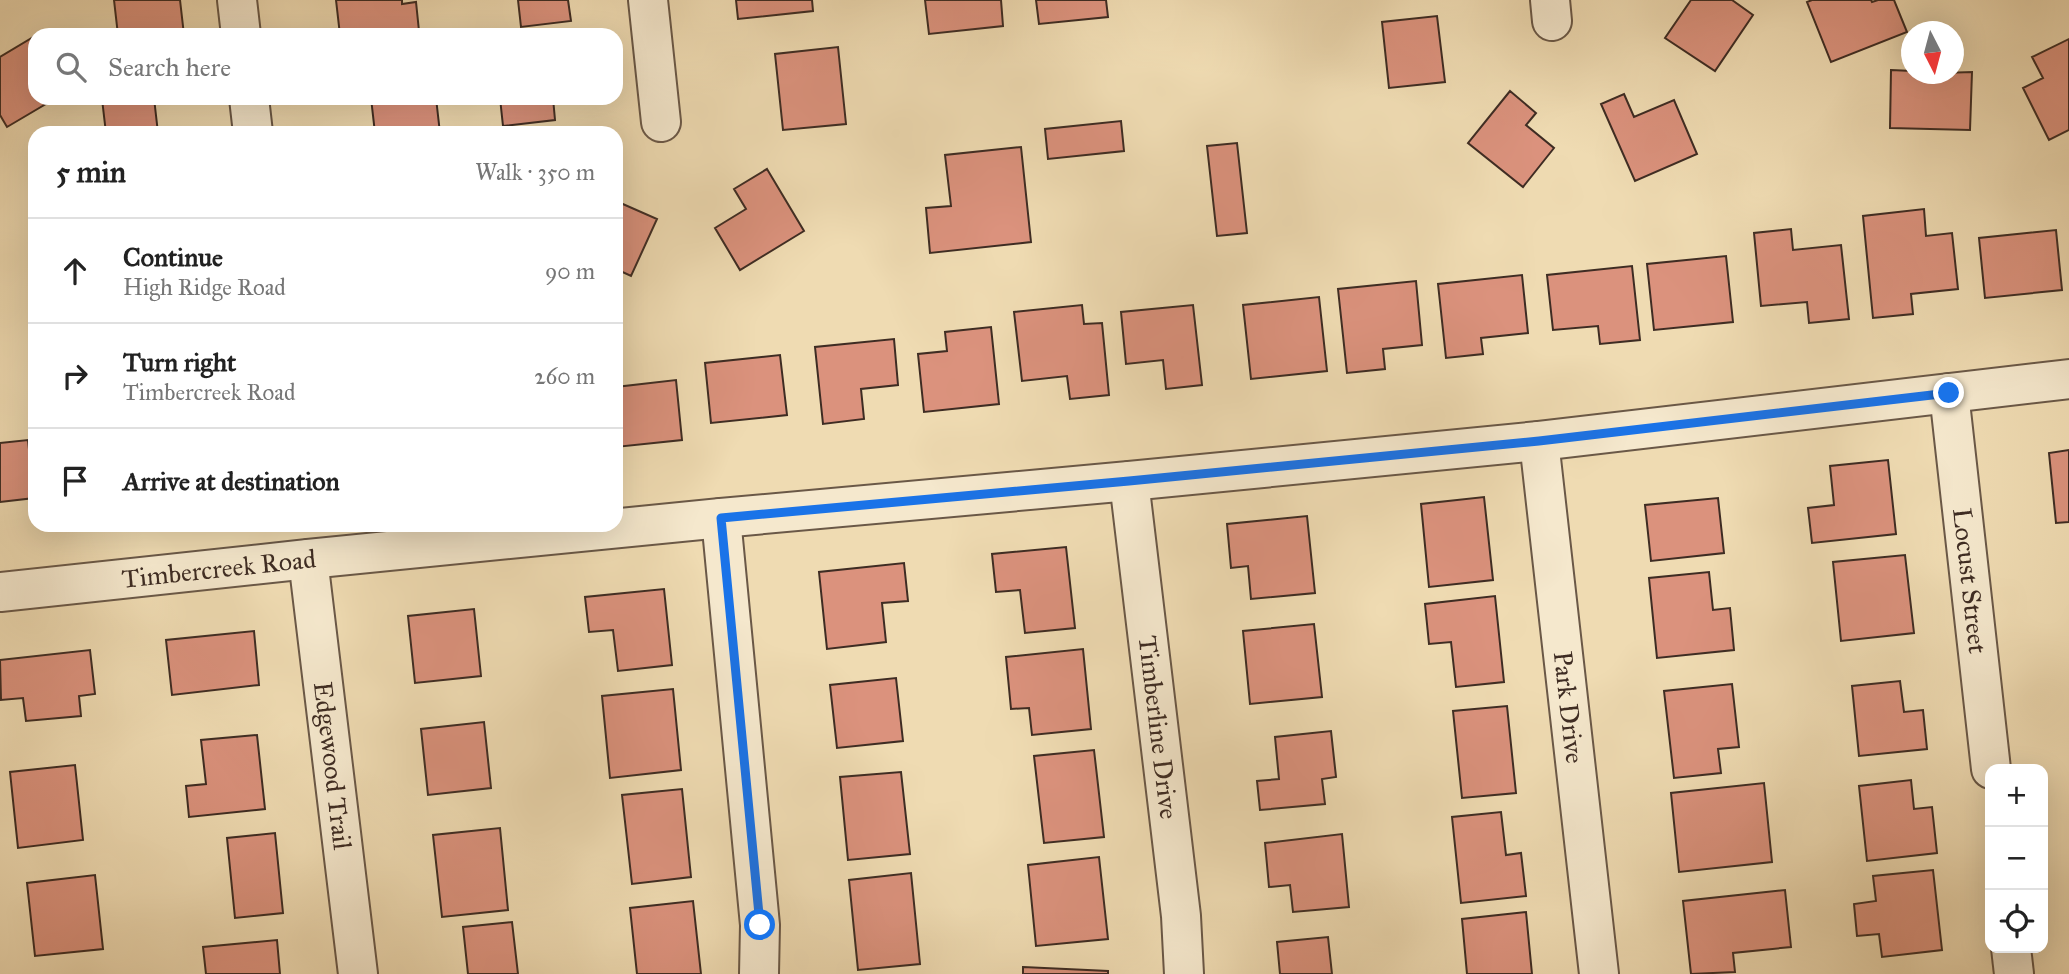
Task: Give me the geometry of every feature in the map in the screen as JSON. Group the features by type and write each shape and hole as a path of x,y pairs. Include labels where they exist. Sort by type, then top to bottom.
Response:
{"street":[{"path":"237,0 240,28"},
{"path":"648,0 661,122"},
{"path":"250,105 252,126"},
{"name":"Timbercreek Road","path":"623,528 1539,441 2069,379"},
{"name":"Locust Street","path":"1949,393 1990,764"},
{"name":"Park Drive","path":"1539,441 1599,974"},
{"name":"Timberline Drive","path":"1129,481 1181,916 1184,974"},
{"path":"721,518 760,925 759,974"},
{"name":"Timbercreek Road","path":"0,592 580,532"},
{"name":"Edgewood Trail","path":"308,559 358,974"},
{"path":"2012,953 2014,974"}],"building":[{"path":"114,0 180,0 183,28 117,28"},
{"path":"336,0 402,0 402,4 416,2 419,28 339,28"},
{"path":"518,0 568,0 571,21 521,27"},
{"path":"736,0 812,0 813,11 738,19"},
{"path":"925,0 1001,0 1003,26 929,34"},
{"path":"1036,0 1106,0 1108,17 1039,24"},
{"path":"1691,0 1732,0 1753,15 1715,71 1665,38"},
{"path":"1894,0 1903,21 1901,34 1831,62 1807,2"},
{"path":"1437,16 1445,82 1389,88 1382,22"},
{"path":"2069,39 2069,130 2049,140 2023,88 2043,78 2032,57"},
{"path":"28,40 28,105 44,105 7,127 0,115 0,57"},
{"path":"838,47 846,124 783,130 775,54"},
{"path":"1891,70 1901,70 1901,84 1964,84 1964,72 1972,72 1970,130 1890,128"},
{"path":"1510,91 1536,113 1526,125 1554,148 1523,187 1468,143"},
{"path":"1624,94 1634,117 1674,100 1697,154 1635,181 1601,104"},
{"path":"103,105 155,105 157,126 105,126"},
{"path":"372,105 437,105 439,126 374,126"},
{"path":"501,105 554,105 555,120 503,126"},
{"path":"1121,121 1124,151 1048,159 1045,129"},
{"path":"1237,143 1247,233 1217,236 1207,146"},
{"path":"1021,147 1031,242 930,253 926,208 951,206 945,155"},
{"path":"767,169 804,231 740,270 715,228 746,209 734,189"},
{"path":"623,204 657,219 631,276 623,272"},
{"path":"1924,209 1926,236 1952,233 1958,289 1911,294 1913,314 1873,318 1863,216"},
{"path":"1791,229 1793,250 1841,245 1849,319 1809,323 1807,302 1761,306 1754,233"},
{"path":"2056,230 2062,290 1985,298 1979,238"},
{"path":"1726,256 1733,322 1654,330 1647,264"},
{"path":"1632,266 1640,340 1600,344 1598,326 1553,330 1547,275"},
{"path":"1522,275 1528,333 1481,338 1483,354 1446,358 1438,284"},
{"path":"1416,281 1422,345 1383,349 1385,369 1347,373 1338,289"},
{"path":"1319,297 1327,371 1251,379 1243,305"},
{"path":"1082,305 1084,324 1102,323 1109,395 1070,399 1067,376 1022,381 1014,312"},
{"path":"1193,305 1202,385 1166,389 1163,360 1126,364 1121,312"},
{"path":"991,327 999,404 924,412 918,354 947,351 945,332"},
{"path":"894,339 898,385 861,389 864,419 823,424 815,347"},
{"path":"780,355 787,415 711,423 705,363"},
{"path":"676,380 682,440 623,446 623,386"},
{"path":"28,440 28,499 0,502 0,443"},
{"path":"2069,450 2069,522 2056,523 2049,453"},
{"path":"1888,460 1896,534 1812,543 1808,508 1834,505 1830,466"},
{"path":"1484,497 1493,580 1429,587 1421,504"},
{"path":"1718,498 1724,553 1651,561 1645,505"},
{"path":"1307,516 1315,593 1251,599 1248,566 1231,568 1227,524"},
{"path":"1066,547 1075,628 1025,633 1020,590 996,592 992,554"},
{"path":"1905,555 1914,633 1841,641 1833,562"},
{"path":"904,563 908,601 882,603 886,642 827,649 819,572"},
{"path":"1709,572 1713,610 1730,608 1734,650 1657,658 1649,578"},
{"path":"664,589 672,665 618,671 613,630 589,632 585,597"},
{"path":"1495,596 1504,682 1456,687 1451,642 1429,644 1425,604"},
{"path":"474,609 481,676 415,683 408,616"},
{"path":"1314,624 1322,697 1250,704 1243,631"},
{"path":"254,631 259,685 172,695 166,640"},
{"path":"1083,649 1091,729 1032,735 1029,708 1011,709 1006,657"},
{"path":"90,650 95,694 79,696 81,716 26,721 23,698 1,700 0,660"},
{"path":"896,678 903,741 837,748 830,685"},
{"path":"1900,681 1904,712 1923,710 1927,749 1859,756 1852,686"},
{"path":"1732,684 1739,747 1718,749 1721,773 1674,778 1664,691"},
{"path":"673,689 681,770 610,778 602,696"},
{"path":"1507,706 1516,793 1462,798 1453,711"},
{"path":"484,722 491,788 428,795 421,729"},
{"path":"1331,731 1336,777 1322,779 1325,804 1260,810 1257,781 1279,779 1275,737"},
{"path":"257,735 265,809 189,817 186,786 206,784 201,740"},
{"path":"1094,750 1104,837 1044,843 1034,756"},
{"path":"75,765 83,840 18,848 10,772"},
{"path":"901,772 910,854 848,860 840,777"},
{"path":"1911,780 1914,809 1932,807 1937,853 1867,861 1859,786"},
{"path":"1764,783 1772,862 1679,872 1671,793"},
{"path":"682,789 691,877 632,884 622,795"},
{"path":"1501,812 1506,855 1521,853 1526,896 1461,903 1452,817"},
{"path":"500,828 508,910 442,917 433,835"},
{"path":"275,833 283,913 235,918 227,838"},
{"path":"1342,834 1349,907 1293,912 1290,885 1269,887 1265,843"},
{"path":"1099,857 1108,939 1036,946 1028,865"},
{"path":"1933,870 1942,950 1882,957 1879,934 1857,936 1854,904 1876,901 1873,876"},
{"path":"911,873 920,964 858,970 849,880"},
{"path":"95,875 103,949 35,956 27,883"},
{"path":"1785,890 1791,947 1733,953 1735,972 1691,974 1683,901"},
{"path":"693,901 701,974 637,974 630,908"},
{"path":"1526,912 1532,974 1467,974 1462,919"},
{"path":"512,922 518,974 468,974 463,927"},
{"path":"1328,937 1332,974 1280,974 1277,942"},
{"path":"277,940 280,974 206,974 203,947"},
{"path":"1023,967 1108,971 1108,974 1023,974"}],"route":[{"path":"760,925 721,518 1539,441 1949,393"}]}
